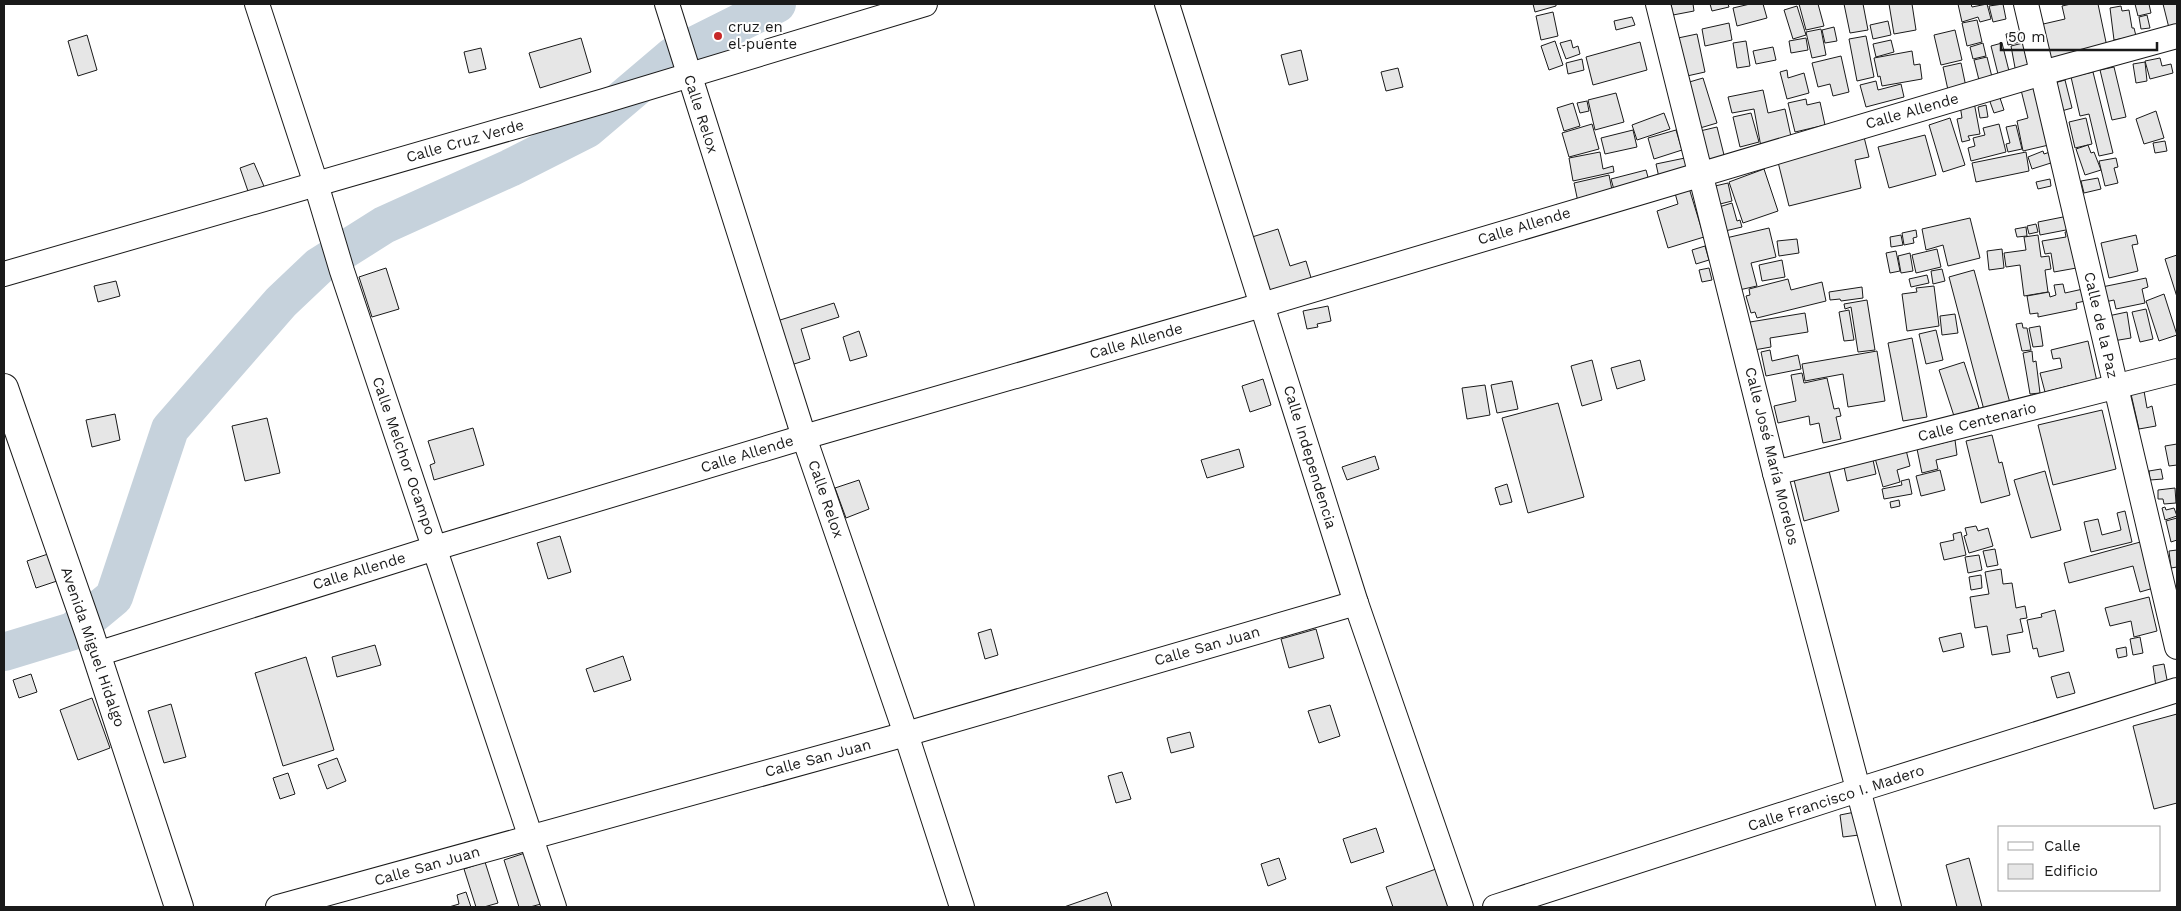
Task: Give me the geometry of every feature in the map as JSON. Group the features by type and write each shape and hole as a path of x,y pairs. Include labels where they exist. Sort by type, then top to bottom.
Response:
{"main road":[{"name":"Avenida Miguel Hidalgo","path":"4,388 8,412 78,600 179,907"}],"street":[{"name":"Calle Melchor Ocampo","path":"257,4 316,184 342,271 554,907"},
{"name":"Calle Relox","path":"667,4 804,437 906,734 962,907"},
{"name":"Calle Cruz Verde","path":"4,274 604,101 662,83 685,65 924,4"},
{"name":"Calle Independencia","path":"1167,4 1356,602 1461,907"},
{"name":"Calle José María Morelos","path":"1658,4 1775,472 1889,907"},
{"name":"Calle de la Paz","path":"2026,4 2177,646"},
{"name":"Calle Allende","path":"93,645 435,548 804,437 1262,305 1700,173 2042,73 2177,36"},
{"name":"Calle Centenario","path":"1775,472 2115,388 2177,370"},
{"name":"Calle San Juan","path":"278,907 906,734 1356,602"},
{"name":"Calle Francisco I. Madero","path":"1495,907 2177,690"}],"building":[{"path":"1533,4 1556,4 1556,6 1535,12"},
{"path":"1671,4 1693,4 1694,11 1673,15"},
{"path":"1710,4 1728,4 1729,7 1712,11"},
{"path":"1750,4 1763,4 1767,18 1737,26 1733,8"},
{"path":"1799,4 1818,4 1824,26 1806,30"},
{"path":"1844,4 1863,4 1868,30 1850,33"},
{"path":"1889,4 1912,4 1916,30 1894,34"},
{"path":"1958,4 1971,4 1972,7 1987,4 1991,19 1980,22 1978,17 1962,22"},
{"path":"2003,4 2006,19 1993,22 1989,6"},
{"path":"2098,4 2107,47 2047,61 2039,25 2065,19 2062,6"},
{"path":"2135,4 2149,4 2151,13 2138,16"},
{"path":"2163,4 2177,4 2177,26 2169,28"},
{"path":"1797,6 1806,35 1793,39 1784,10"},
{"path":"2121,6 2122,11 2129,10 2132,28 2134,28 2136,36 2114,40 2110,8"},
{"path":"1553,12 1558,36 1541,40 1536,16"},
{"path":"2147,15 2150,28 2141,29 2139,17"},
{"path":"1632,17 1635,25 1616,30 1614,21"},
{"path":"1977,20 1982,42 1967,46 1962,23"},
{"path":"1888,21 1891,35 1873,39 1870,25"},
{"path":"1729,23 1732,40 1705,46 1702,29"},
{"path":"1834,27 1837,41 1825,43 1822,30"},
{"path":"1821,29 1826,55 1812,58 1806,32"},
{"path":"1955,30 1962,60 1941,65 1934,35"},
{"path":"2022,31 2024,41 2008,45 2006,34"},
{"path":"1697,34 1705,72 1687,76 1678,38"},
{"path":"87,35 97,70 78,76 68,41"},
{"path":"1866,36 1874,77 1857,81 1849,39"},
{"path":"581,38 591,72 540,88 529,53"},
{"path":"1806,38 1808,50 1791,53 1789,41"},
{"path":"1571,40 1573,48 1578,46 1580,54 1566,59 1560,43"},
{"path":"1891,40 1894,52 1876,57 1873,44"},
{"path":"1555,41 1563,65 1549,70 1541,46"},
{"path":"1746,41 1750,66 1737,68 1733,43"},
{"path":"1640,42 1647,70 1593,85 1586,57"},
{"path":"1983,43 1986,56 1973,59 1970,47"},
{"path":"2002,43 2010,75 1999,78 1991,46"},
{"path":"2023,43 2029,70 2016,73 2011,46"},
{"path":"1773,47 1776,60 1756,64 1753,51"},
{"path":"481,48 486,69 469,73 464,52"},
{"path":"1301,50 1308,80 1289,85 1281,55"},
{"path":"1912,51 1914,65 1920,64 1922,79 1882,86 1874,58"},
{"path":"1841,56 1849,92 1833,96 1830,84 1818,87 1812,63"},
{"path":"1987,57 1992,77 1979,80 1974,60"},
{"path":"2160,58 2162,66 2171,64 2173,73 2150,79 2145,61"},
{"path":"1582,59 1584,70 1568,74 1566,63"},
{"path":"2145,62 2147,81 2136,83 2133,64"},
{"path":"1961,63 1966,87 1948,90 1943,67"},
{"path":"2114,67 2126,117 2112,120 2100,70"},
{"path":"1398,68 1403,87 1386,91 1381,72"},
{"path":"1787,70 1788,78 1804,73 1809,93 1787,99 1780,72"},
{"path":"2093,72 2113,153 2099,156 2089,114 2080,116 2071,77"},
{"path":"1703,78 1717,123 1700,128 1686,83"},
{"path":"2065,80 2072,108 2058,112 2051,84"},
{"path":"1876,81 1878,90 1901,84 1904,97 1866,107 1860,85"},
{"path":"2040,86 2053,144 2023,151 2017,121 2028,118 2021,90"},
{"path":"1763,90 1768,113 1785,109 1792,141 1761,147 1754,109 1732,113 1728,97"},
{"path":"1616,93 1624,122 1595,130 1588,100"},
{"path":"1999,95 2004,110 1994,113 1989,99"},
{"path":"1806,99 1807,105 1820,102 1825,125 1795,132 1788,103"},
{"path":"1587,101 1589,111 1580,113 1577,103"},
{"path":"1974,102 1980,134 1968,136 1970,140 1962,142 1957,119 1962,118 1960,105"},
{"path":"1573,103 1580,126 1564,131 1557,108"},
{"path":"1986,105 1988,117 1980,118 1978,107"},
{"path":"2156,111 2164,138 2144,144 2136,119"},
{"path":"1664,113 1670,129 1637,140 1632,125"},
{"path":"1751,113 1759,142 1740,147 1733,117"},
{"path":"1950,118 1965,165 1943,172 1929,125"},
{"path":"2086,118 2092,144 2075,148 2069,122"},
{"path":"1592,124 1599,149 1569,157 1562,133"},
{"path":"1999,124 2006,152 1971,161 1968,148 1975,146 1973,138 1985,135 1983,128"},
{"path":"2016,125 2022,149 2008,152 2006,144 2010,143 2006,127"},
{"path":"1717,127 1725,159 1708,163 1700,131"},
{"path":"1633,130 1637,147 1605,154 1601,138"},
{"path":"1676,130 1682,150 1654,159 1648,138"},
{"path":"1925,135 1936,175 1889,188 1878,147"},
{"path":"1864,137 1869,157 1855,160 1861,188 1789,206 1777,158"},
{"path":"2165,141 2167,151 2155,153 2153,143"},
{"path":"2088,145 2091,153 2094,152 2101,170 2085,175 2076,149"},
{"path":"2043,151 2044,154 2050,152 2054,162 2032,169 2028,157"},
{"path":"1600,152 1603,169 1613,166 1614,172 1573,181 1569,158"},
{"path":"2026,152 2029,171 1976,182 1972,163"},
{"path":"1685,158 1689,176 1660,182 1656,164"},
{"path":"2116,158 2118,167 2114,168 2118,183 2105,186 2099,161"},
{"path":"254,163 266,191 250,197 240,168"},
{"path":"1764,169 1778,211 1743,223 1729,182"},
{"path":"1646,170 1651,188 1616,197 1611,179"},
{"path":"1609,175 1613,195 1578,202 1574,183"},
{"path":"2098,178 2101,189 2084,193 2081,181"},
{"path":"2050,179 2051,186 2038,189 2036,182"},
{"path":"1728,183 1732,201 1720,204 1715,186"},
{"path":"1689,188 1704,237 1668,248 1657,211 1678,204 1675,193"},
{"path":"1732,203 1737,221 1740,220 1742,227 1725,231 1719,207"},
{"path":"2068,216 2071,229 2040,235 2038,222"},
{"path":"1970,218 1980,258 1948,266 1943,245 1926,250 1922,229"},
{"path":"2036,224 2038,232 2029,234 2027,226"},
{"path":"2026,227 2027,236 2017,237 2015,229"},
{"path":"1769,228 1776,257 1751,263 1757,286 1739,290 1726,238"},
{"path":"1278,229 1290,266 1306,261 1312,281 1271,295 1252,237"},
{"path":"1916,230 1917,237 1913,238 1914,243 1904,245 1902,233"},
{"path":"2075,230 2082,267 2054,272 2051,253 2045,254 2042,241 2066,237 2065,232"},
{"path":"1901,235 1903,245 1891,247 1890,237"},
{"path":"2038,235 2041,257 2049,256 2051,269 2045,270 2048,292 2024,296 2020,265 2006,267 2004,253 2026,250 2024,237"},
{"path":"2136,235 2138,244 2132,245 2138,271 2109,278 2101,243"},
{"path":"1797,239 1799,253 1779,256 1777,241"},
{"path":"1705,246 1709,260 1696,264 1692,250"},
{"path":"1937,249 1941,267 1916,273 1912,255"},
{"path":"2002,249 2004,268 1989,270 1987,251"},
{"path":"1896,251 1900,271 1890,273 1886,253"},
{"path":"1910,253 1913,271 1901,273 1898,256"},
{"path":"2177,255 2177,297 2165,259"},
{"path":"1782,260 1785,277 1762,281 1759,265"},
{"path":"386,268 399,309 372,317 359,277"},
{"path":"1709,268 1712,280 1702,282 1699,270"},
{"path":"1942,269 1945,281 1933,284 1931,271"},
{"path":"1974,270 2010,403 1984,410 1949,277"},
{"path":"1927,275 1929,283 1911,287 1909,279"},
{"path":"2146,278 2148,287 2142,289 2145,303 2116,309 2114,300 2105,302 2102,287"},
{"path":"1788,279 1791,290 1822,282 1826,301 1757,318 1755,312 1751,313 1746,296 1750,295 1749,289"},
{"path":"116,281 120,296 98,302 94,286"},
{"path":"2063,284 2065,293 2083,289 2085,301 2076,303 2077,309 2038,317 2038,313 2030,314 2027,296 2049,292 2050,297 2056,295 2054,285"},
{"path":"1934,286 1939,326 1907,331 1902,294 1917,292 1916,288"},
{"path":"1862,287 1863,298 1841,301 1840,299 1830,300 1829,292"},
{"path":"2164,294 2177,335 2159,341 2146,301"},
{"path":"1867,300 1875,350 1858,352 1851,307 1845,309 1844,304"},
{"path":"834,303 839,317 801,329 810,359 791,365 777,321"},
{"path":"1328,306 1331,321 1317,324 1318,327 1307,329 1303,311"},
{"path":"2146,309 2153,339 2140,342 2132,312"},
{"path":"1849,310 1854,340 1844,341 1839,312"},
{"path":"2127,312 2131,338 2113,341 2108,316"},
{"path":"1805,313 1808,332 1770,338 1771,347 1754,350 1750,322"},
{"path":"1955,314 1958,333 1942,335 1940,316"},
{"path":"2022,323 2023,328 2027,328 2031,350 2022,351 2016,324"},
{"path":"2040,326 2043,346 2033,347 2029,328"},
{"path":"1936,330 1943,360 1926,364 1919,334"},
{"path":"859,331 867,356 850,361 843,337"},
{"path":"1912,338 1927,417 1903,421 1888,343"},
{"path":"2088,341 2098,386 2076,384 2045,392 2040,373 2062,368 2060,358 2053,359 2051,350"},
{"path":"1770,350 1772,361 1798,355 1801,369 1766,376 1761,352"},
{"path":"1877,351 1885,401 1848,407 1843,374 1805,381 1802,364"},
{"path":"2032,351 2033,362 2036,361 2040,393 2030,394 2023,353"},
{"path":"1592,360 1602,400 1582,406 1571,366"},
{"path":"1640,360 1645,380 1617,389 1611,368"},
{"path":"1964,362 1979,408 1954,416 1939,370"},
{"path":"1802,373 1804,383 1827,378 1834,409 1839,408 1841,416 1836,417 1841,439 1823,443 1819,423 1810,425 1809,416 1778,423 1774,406 1796,401 1791,375"},
{"path":"1263,379 1271,405 1250,412 1242,386"},
{"path":"1512,381 1518,409 1497,413 1491,385"},
{"path":"1485,385 1490,415 1467,419 1462,388"},
{"path":"2144,391 2147,408 2152,406 2156,426 2139,429 2131,394"},
{"path":"1558,403 1584,497 1528,513 1502,418"},
{"path":"2102,410 2116,469 2053,485 2038,425"},
{"path":"115,414 120,440 92,447 86,420"},
{"path":"267,418 280,473 245,481 232,426"},
{"path":"473,428 484,465 434,480 430,465 435,463 428,441"},
{"path":"1992,435 1999,463 2002,462 2010,495 1981,503 1966,441"},
{"path":"1955,440 1957,455 1936,460 1938,469 1922,473 1917,449"},
{"path":"2177,444 2177,465 2169,466 2165,446"},
{"path":"1239,449 1244,467 1207,478 1201,460"},
{"path":"1906,450 1910,466 1897,470 1900,482 1883,487 1875,458"},
{"path":"1375,456 1379,469 1347,480 1342,467"},
{"path":"1873,460 1876,474 1847,481 1844,467"},
{"path":"2161,469 2163,479 2150,480 2149,471"},
{"path":"1940,470 1945,490 1921,496 1916,476"},
{"path":"1829,471 1839,511 1804,521 1794,480"},
{"path":"2045,471 2061,530 2031,538 2014,480"},
{"path":"1909,479 1912,494 1884,499 1882,489 1902,485 1901,481"},
{"path":"859,480 869,509 846,518 835,488"},
{"path":"1507,484 1512,502 1500,505 1495,488"},
{"path":"2175,488 2176,503 2164,504 2163,499 2158,499 2158,490"},
{"path":"1899,500 1900,506 1891,508 1890,502"},
{"path":"2165,507 2166,510 2174,508 2177,516 2165,520 2162,508"},
{"path":"2125,511 2132,542 2091,552 2084,522 2098,519 2102,535 2121,530 2117,513"},
{"path":"2177,518 2177,540 2171,542 2166,521"},
{"path":"1976,526 1978,531 1988,528 1993,546 1969,553 1964,536 1967,535 1965,528"},
{"path":"1961,532 1966,555 1944,560 1940,543 1954,540 1953,534"},
{"path":"560,536 571,572 548,579 537,543"},
{"path":"2144,541 2157,587 2140,592 2133,566 2069,583 2064,563"},
{"path":"1995,549 1998,565 1987,567 1983,551"},
{"path":"2177,550 2177,567 2171,568 2169,551"},
{"path":"48,554 57,581 36,588 27,561"},
{"path":"1979,555 1982,570 1968,573 1965,557"},
{"path":"2001,569 2003,584 2012,583 2016,608 2025,606 2027,618 2020,619 2023,632 2007,635 2010,652 1992,655 1987,626 1975,628 1970,597 1989,594 1985,572"},
{"path":"1981,575 1982,588 1971,590 1969,577"},
{"path":"2149,597 2157,631 2134,637 2131,621 2110,626 2105,608"},
{"path":"2055,610 2064,651 2039,657 2037,648 2033,649 2027,620 2042,617 2041,614"},
{"path":"991,629 998,655 985,659 978,633"},
{"path":"1316,629 1324,658 1289,668 1281,639"},
{"path":"1961,633 1964,647 1943,652 1939,638"},
{"path":"2140,637 2143,653 2133,655 2130,639"},
{"path":"375,645 381,665 337,677 332,657"},
{"path":"2126,647 2127,656 2118,658 2116,649"},
{"path":"623,656 631,680 594,692 586,669"},
{"path":"306,657 334,750 283,766 255,673"},
{"path":"2164,664 2168,685 2156,687 2153,666"},
{"path":"2069,672 2075,693 2057,698 2051,677"},
{"path":"31,674 37,692 19,698 13,680"},
{"path":"92,698 110,748 78,760 60,710"},
{"path":"171,704 186,757 164,763 148,711"},
{"path":"1330,705 1340,736 1319,743 1308,711"},
{"path":"2177,714 2177,803 2154,809 2133,726"},
{"path":"1190,732 1194,747 1171,753 1167,738"},
{"path":"337,758 346,781 327,789 318,765"},
{"path":"1122,772 1131,799 1116,803 1108,776"},
{"path":"288,773 295,794 280,799 273,778"},
{"path":"1855,812 1859,835 1843,837 1840,815"},
{"path":"1376,828 1384,852 1351,863 1343,839"},
{"path":"525,853 541,904 519,907 504,860"},
{"path":"1279,858 1286,879 1268,886 1261,864"},
{"path":"1969,858 1982,907 1957,907 1946,865"},
{"path":"485,862 498,903 476,907 464,869"},
{"path":"1436,869 1449,907 1393,907 1386,887"},
{"path":"466,892 471,907 449,907 459,904 457,895"},
{"path":"1107,892 1112,907 1064,907"}],"waterway":[{"path":"4,652 73,631 114,597 170,429 281,302 319,266 384,225 510,168 587,129 673,56 777,4"}],"place":[{"name":"cruz en el puente","path":"718,36"}]}
